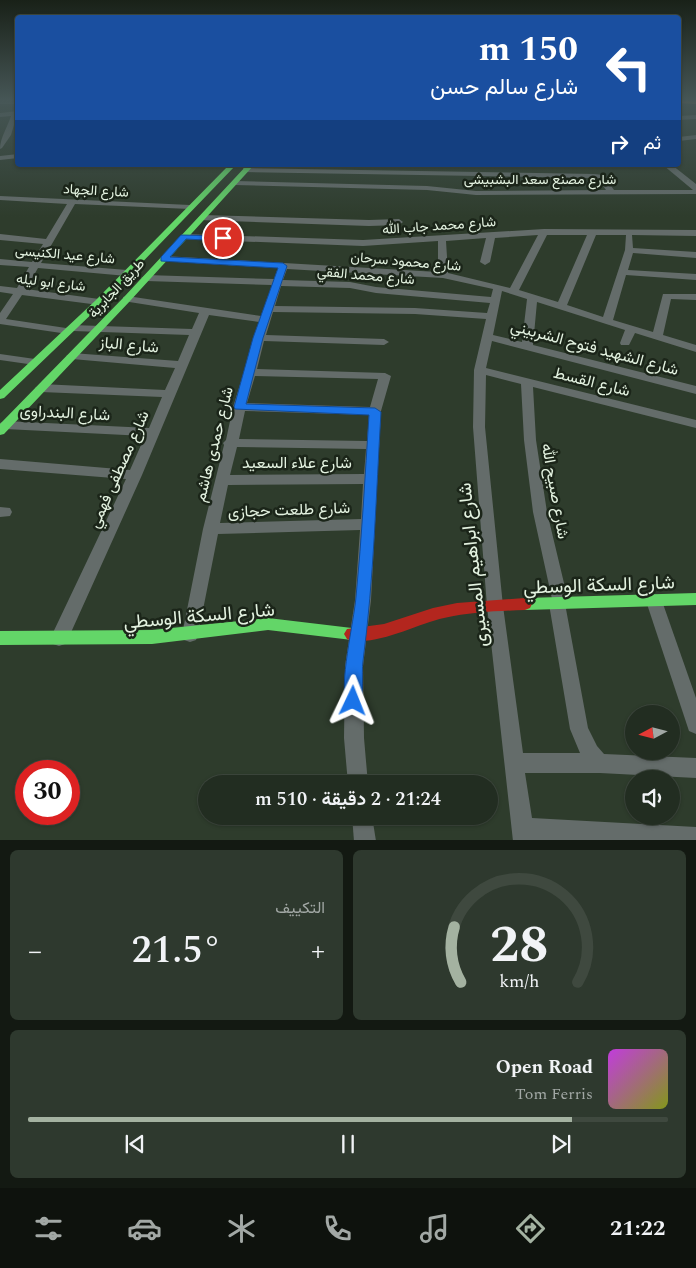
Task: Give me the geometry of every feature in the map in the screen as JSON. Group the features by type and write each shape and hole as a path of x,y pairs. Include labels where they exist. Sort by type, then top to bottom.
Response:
{"street":[{"path":"0,147 9,148"},
{"path":"0,158 15,156"},
{"name":"طريق الجابرية","path":"1,394 99,302 190,206 231,167"},
{"path":"670,167 694,184"},
{"path":"249,168 594,176 600,177 611,192"},
{"name":"طريق الجابرية","path":"3,428 249,168"},
{"name":"شارع مصنع سعد البشبيشى","path":"235,183 427,188 476,193 696,192"},
{"name":"شارع الجهاد","path":"0,198 190,206"},
{"path":"0,210 15,199"},
{"path":"73,201 20,292 0,321 70,329 197,332"},
{"path":"202,218 370,223 399,222"},
{"name":"شارع محمد جاب الله","path":"184,237 363,243 544,232 696,233"},
{"name":"شارع ابراهيم المسيرى","path":"523,834 495,606 479,427 480,370 490,316 501,293 544,232"},
{"path":"561,307 593,232"},
{"path":"485,262 491,234"},
{"path":"0,237 49,242"},
{"path":"607,321 629,250 629,237"},
{"path":"442,238 444,275"},
{"path":"629,250 696,255"},
{"name":"شارع محمود سرحان","path":"164,259 444,275 501,293 532,298 696,349"},
{"name":"شارع عيد الكنيسى","path":"0,262 127,273"},
{"name":"شارع حمدى هاشم","path":"190,635 210,529 229,443 258,338 283,266"},
{"path":"622,272 696,277"},
{"name":"شارع محمد الفقي","path":"146,278 276,284 350,285 376,290 501,293"},
{"name":"شارع ابو ليله","path":"0,289 99,302"},
{"path":"657,337 667,296 696,297"},
{"path":"527,346 532,298"},
{"path":"127,299 205,311 266,315 415,311 490,316"},
{"name":"شارع مصطفى فهمي","path":"59,639 135,475 205,311"},
{"path":"625,343 631,329"},
{"name":"شارع الشهيد فتوح الشربيني","path":"486,336 696,390"},
{"path":"258,338 384,342"},
{"name":"شارع الباز","path":"72,356 183,365"},
{"path":"0,357 35,362"},
{"name":"شارع القسط","path":"480,370 696,424"},
{"path":"249,372 385,376 375,412 372,479 360,634 354,666 353,701 357,775"},
{"name":"شارع صبيح الله","path":"527,382 530,440 540,512 559,604 579,729 590,753 600,763"},
{"path":"41,388 171,394"},
{"path":"239,407 375,412"},
{"name":"شارع البندراوى","path":"3,428 154,432"},
{"path":"229,443 374,445"},
{"path":"0,464 135,475"},
{"name":"شارع علاء السعيد","path":"221,480 372,479"},
{"name":"شارع طلعت حجازى","path":"210,529 368,524"},
{"name":"شارع السكة الوسطي","path":"0,638 120,639 190,635 256,624 273,624 339,634 378,633 448,610 471,606 696,599"},
{"path":"654,601 696,725"},
{"path":"514,763 600,763 696,768"},
{"path":"363,825 365,840"},
{"path":"523,834 696,838"}],"traffic: fast":[{"path":"0,396 99,302 231,167"},
{"path":"0,431 127,299 249,167"},
{"path":"525,604 696,599"},
{"path":"0,638 152,637 268,624 352,634"}],"traffic: jam":[{"path":"352,634 384,630 433,614 457,609 490,605 525,604"}],"route":[{"path":"223,238 184,237 164,259 283,266 258,338 239,407 375,412 364,600 354,666 353,701"}]}
